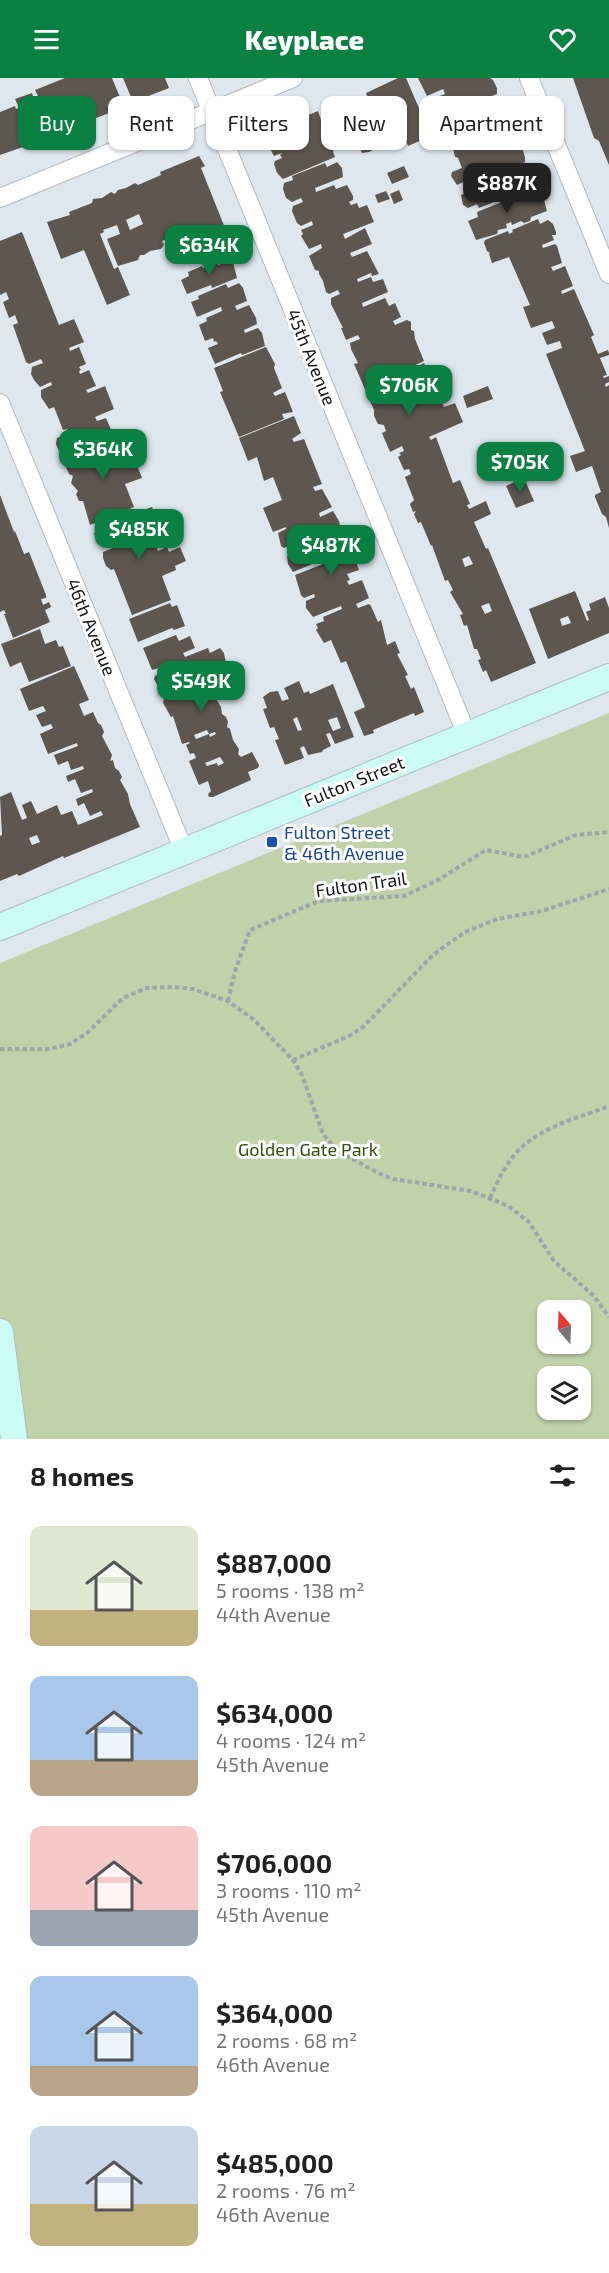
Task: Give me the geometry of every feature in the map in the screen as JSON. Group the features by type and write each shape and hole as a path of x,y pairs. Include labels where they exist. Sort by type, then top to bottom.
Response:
{"main road":[{"name":"Fulton Street","path":"0,927 609,677"},
{"path":"0,1332 14,1439"}],"street":[{"name":"45th Avenue","path":"198,78 206,99"},
{"path":"250,96 293,78"},
{"path":"529,78 609,274"},
{"path":"0,198 206,114"},
{"name":"45th Avenue","path":"227,150 467,735"},
{"name":"46th Avenue","path":"0,403 184,851"}],"path":[{"name":"Fulton Trail","path":"228,1000 235,971 250,930 319,901 404,896 438,880 486,850 524,856 576,835 609,832"},
{"path":"293,1060 349,1036 363,1027 434,954 465,932 497,919 542,911 609,890"},
{"path":"0,1049 49,1049 70,1044 87,1033 123,998 147,988 193,989 228,1000 254,1019 293,1060 302,1075 323,1134 338,1150 393,1179 427,1186 454,1188 490,1198 513,1209 529,1222 554,1261 594,1296 609,1317"},
{"path":"490,1198 499,1178 522,1147 543,1132 609,1106"}],"green space":[{"name":"Golden Gate Park","path":"609,713 609,1439 0,1439 0,963"}],"building":[{"path":"65,78 112,78 119,96 108,96 108,113 96,118 96,96 38,96 35,90"},
{"path":"123,78 165,78 169,88 148,96 130,96"},
{"path":"398,78 406,78 419,108 419,141 408,146 407,144 407,96 367,96 366,93"},
{"path":"418,78 490,78 497,88 497,94 492,96 440,96 445,94 443,89 427,96"},
{"path":"573,78 609,78 609,165 599,141 594,138"},
{"path":"15,106 18,108 18,149 0,155 0,112"},
{"path":"318,111 321,120 321,150 334,150 335,157 283,179 277,173 274,164 282,158 280,155 282,153 274,156 271,150 309,150 309,115"},
{"path":"361,150 373,150 369,152 362,153"},
{"path":"453,150 523,150 525,162 515,167 517,171 528,167 536,185 511,195 510,192 497,197 499,200 479,208 477,204 468,208 463,205 461,195 472,190 468,180 457,185 451,176 452,172 462,168 458,158 455,157","holes":["500,168 502,172 489,177 487,174"]},
{"path":"199,156 205,166 201,168 231,243 195,258 184,232 162,241 164,245 161,249 150,251 140,255 138,260 118,266 107,239 120,234 117,225 103,230 104,232 100,234 114,269 118,267 130,295 107,305 84,250 61,259 47,222 70,215 69,212 92,203 93,199 102,198 111,192 115,194 118,190 135,183 138,185 161,175 160,172","holes":["139,214 143,224 130,230 126,220"]},
{"path":"337,162 342,168 343,177 315,188 316,192 334,185 336,189 347,185 353,196 353,200 349,202 351,205 357,203 359,208 367,205 374,222 343,234 345,239 365,228 372,244 350,253 352,257 367,251 379,274 372,276 371,273 357,279 358,282 371,277 373,282 383,279 388,292 362,303 363,307 385,298 389,306 395,303 401,317 393,321 395,325 407,320 411,322 411,330 414,331 424,361 411,367 412,369 424,363 428,371 438,367 442,377 387,401 388,403 401,398 402,401 436,387 444,407 455,403 463,422 429,437 431,440 436,437 453,483 460,480 470,504 467,505 469,509 486,501 491,514 474,522 486,549 488,548 536,663 491,682 486,670 483,672 478,660 481,659 477,649 474,649 467,625 464,626 460,615 463,614 450,592 453,590 448,580 445,581 432,545 421,522 418,523 414,514 416,511 413,512 410,504 414,500 405,477 411,474 409,469 404,470 398,457 401,455 399,453 404,451 402,446 390,452 382,433 386,431 384,425 378,424 374,416 374,410 354,364 358,363 350,343 360,339 358,335 346,340 341,328 343,328 331,304 331,298 340,294 338,290 329,294 326,292 319,271 315,270 309,256 322,248 321,244 309,249 301,236 303,234 301,230 313,225 312,221 301,226 297,223 292,211 293,206 303,202 301,198 292,202 286,198 283,189 284,183 293,180 292,176 325,163 327,167","holes":["469,556 473,564 465,567 462,559","489,603 492,611 485,614 481,606"]},
{"path":"404,166 409,177 392,184 387,173"},
{"path":"399,190 403,200 394,204 390,194"},
{"path":"386,191 390,199 378,203 375,195"},
{"path":"539,191 547,211 531,217 530,221 524,223 521,221 512,225 511,222 506,224 507,228 498,230 497,234 476,240 468,221 478,217 477,212 524,193 525,197"},
{"path":"538,219 540,224 548,220 553,224 556,232 556,235 552,235 554,240 542,245 543,248 555,244 557,246 562,263 551,267 553,271 565,266 573,286 561,291 562,294 574,289 594,335 591,337 598,354 608,350 609,353 600,358 607,375 603,376 604,378 609,376 609,382 605,384 606,387 609,385 609,528 595,497 601,492 592,466 576,472 570,456 585,451 546,354 562,348 560,341 547,345 542,333 555,328 552,321 531,328 523,307 530,305 509,257 492,263 490,253 484,243 485,240 508,231 509,234 513,232 512,230"},
{"path":"22,232 59,325 74,319 84,342 69,348 70,351 79,347 86,364 79,367 80,374 89,370 96,386 86,390 88,393 105,386 114,409 95,417 97,421 106,418 112,432 86,443 87,447 65,456 59,451 56,444 57,438 69,433 67,429 63,430 54,407 49,409 41,397 41,390 52,385 51,382 40,387 34,380 31,374 32,367 43,363 41,359 29,364 26,362 13,325 18,323 15,315 9,318 3,302 9,299 6,292 0,295 0,241"},
{"path":"216,260 218,265 230,260 231,263 233,262 237,278 212,288 211,285 187,294 181,280 189,276 188,272 202,266 206,267 205,264"},
{"path":"239,283 247,301 235,306 237,310 249,305 257,324 244,330 245,333 258,328 262,333 265,346 215,364 208,348 218,344 213,338 205,341 199,325 207,321 206,318 222,311 221,307 197,317 191,302 199,299 198,296 226,284 228,288"},
{"path":"266,347 275,364 274,368 282,388 273,393 275,396 285,392 293,412 282,414 284,419 239,437 220,392 223,391 214,368"},
{"path":"488,386 493,399 467,408 463,396"},
{"path":"294,416 301,433 292,439 294,442 304,439 322,484 313,487 315,491 322,489 332,507 319,513 320,517 333,511 341,530 328,535 330,540 345,536 350,546 350,552 347,554 348,556 353,554 359,570 347,574 350,580 347,581 349,585 362,580 369,598 356,604 358,608 369,604 378,622 381,620 387,645 395,641 400,653 397,654 408,675 405,676 411,689 414,687 424,712 415,716 414,713 364,736 354,712 365,707 346,661 341,663 331,640 324,643 316,630 318,628 316,624 324,621 323,617 342,609 341,606 313,617 306,608 306,601 315,597 314,594 304,598 301,595 295,575 323,564 322,560 293,572 288,564 287,556 297,552 295,549 314,541 312,537 284,548 281,546 278,533 286,527 273,532 263,508 282,500 273,477 264,481 257,457 248,461 239,438"},
{"path":"105,439 107,443 116,439 124,458 133,455 142,478 125,484 134,507 90,525 83,501 79,501 76,494 78,491 71,483 73,476 69,474 65,465 67,460 87,451 85,448"},
{"path":"524,478 534,501 516,508 506,486"},
{"path":"0,495 24,554 29,552 46,595 46,598 41,599 43,605 49,602 51,607 45,610 50,622 13,638 4,610 0,612"},
{"path":"152,507 157,520 134,529 136,534 149,528 152,535 161,531 165,543 156,546 158,551 167,547 169,552 180,547 186,561 175,566 176,570 162,576 171,600 132,615 114,569 111,570 106,566 103,558 103,552 120,545 120,538 107,546 106,542 99,545 94,533 102,530 101,527 107,524 105,520 123,513 125,517"},
{"path":"575,591 587,621 589,620 586,612 591,610 589,604 605,597 609,608 609,633 548,659 529,609","holes":["568,616 571,623 562,626 560,619"]},
{"path":"170,603 172,607 177,605 185,626 174,630 172,628 138,642 129,619"},
{"path":"40,629 45,644 56,640 59,647 63,646 71,666 29,682 21,662 10,667 1,644"},
{"path":"176,635 179,641 190,636 195,648 183,653 185,657 208,648 210,653 220,648 224,653 226,663 215,667 219,676 230,671 236,682 235,685 225,690 226,694 216,699 239,749 238,754 241,757 252,752 259,765 258,768 248,772 251,780 213,797 209,797 208,794 211,791 208,781 199,785 189,761 196,758 194,753 190,754 186,745 190,743 182,744 173,716 171,717 163,703 164,698 173,694 171,689 162,693 154,679 155,676 164,672 162,667 152,670 143,648","holes":["207,730 209,734 196,739 194,735","220,757 224,763 218,766 217,763 207,766 205,763"]},
{"path":"74,666 89,700 79,704 84,716 93,712 101,725 104,732 102,736 112,755 110,761 113,760 115,768 122,777 120,780 128,794 140,827 64,858 63,856 19,876 17,874 0,881 0,836 2,835 0,797 11,792 22,820 27,818 22,805 31,801 37,814 57,805 61,815 72,811 78,825 103,815 101,811 90,816 84,803 78,806 76,799 93,792 92,789 81,793 75,779 68,782 66,776 84,769 83,766 71,770 68,761 58,765 54,755 78,746 77,743 48,754 40,734 53,728 51,724 42,727 36,715 46,711 43,706 29,711 20,689","holes":["37,835 40,842 32,845 29,838"]},
{"path":"299,681 304,693 309,691 310,694 333,684 354,737 335,744 330,733 326,734 331,746 322,752 308,755 304,746 300,748 304,758 285,765 275,740 279,739 274,727 270,728 263,709 267,708 263,697 270,692 278,691 282,701 289,699 284,688","holes":["297,717 302,730 298,731 293,719","337,717 341,728 333,731 328,720"]}],"place":[{"name":"Fulton Street & 46th Avenue","path":"272,842"}]}
